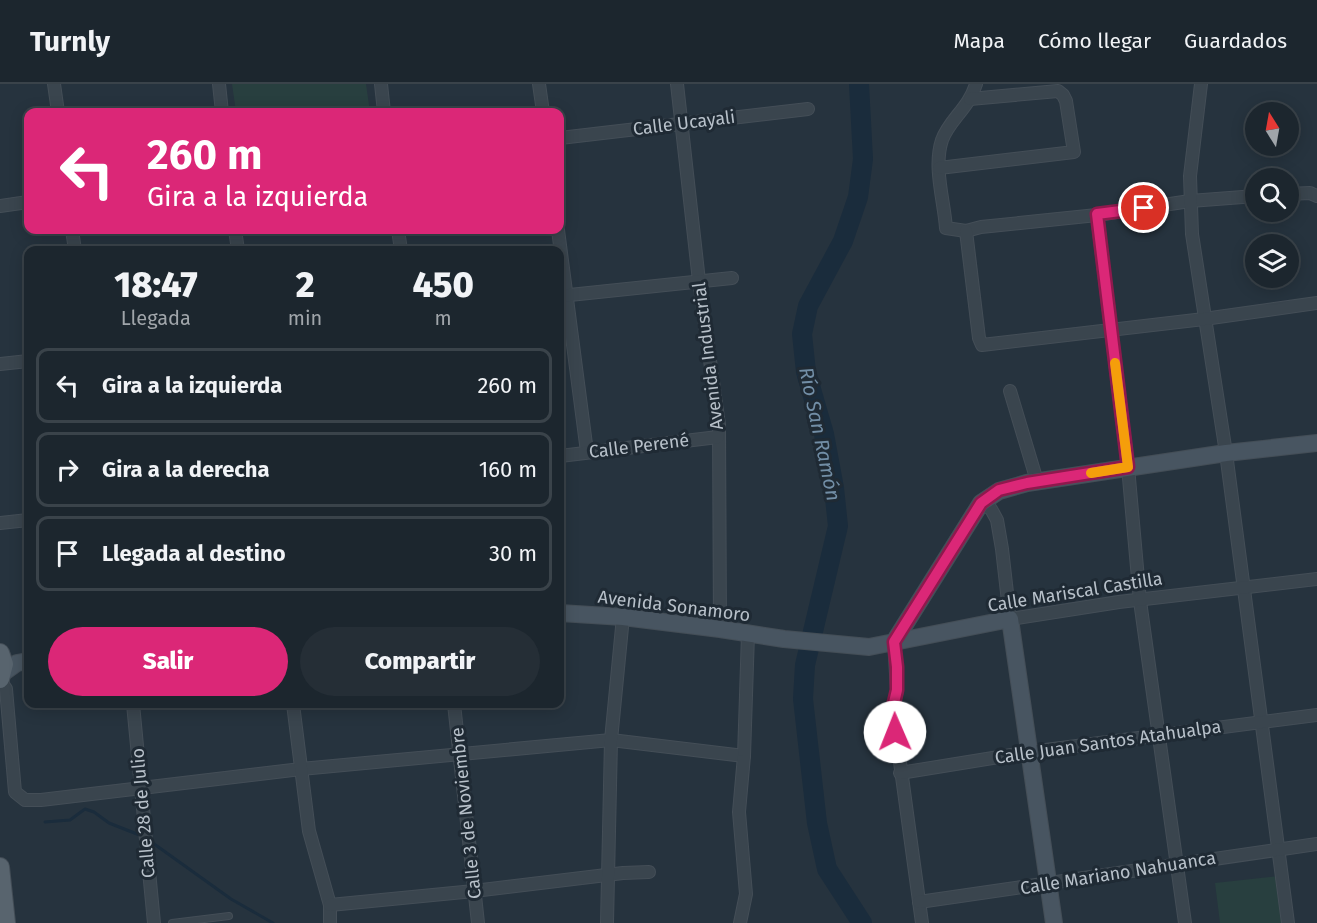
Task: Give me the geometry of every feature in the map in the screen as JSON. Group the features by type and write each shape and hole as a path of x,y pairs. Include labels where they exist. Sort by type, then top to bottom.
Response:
{"main road":[{"path":"894,642 981,503 999,490 1037,481 1128,467 1317,443"},
{"name":"Avenida Sonamoro","path":"564,613 623,617 839,646"},
{"path":"1010,619 1054,923"},
{"name":"Calle Mariscal Castilla","path":"839,646 869,647 1010,619"},
{"path":"0,867 6,923"}],"street":[{"path":"54,84 57,108"},
{"path":"219,84 222,108"},
{"path":"381,84 384,108"},
{"path":"539,84 542,108"},
{"name":"Avenida Industrial","path":"677,84 699,281 719,425 720,629"},
{"path":"976,84 970,99 943,139 939,168 946,228 966,231 981,227 1190,201 1245,197"},
{"path":"1201,84 1190,176 1192,234 1226,453 1288,923"},
{"path":"939,168 1074,152 1066,101 1058,91 970,99"},
{"name":"Calle Ucayali","path":"564,138 808,110"},
{"path":"1299,194 1310,193 1317,196"},
{"path":"0,206 24,203"},
{"path":"1097,214 1128,467 1140,601 1185,923"},
{"path":"966,231 979,338 982,345 991,346 1317,303"},
{"path":"564,296 732,278"},
{"path":"564,303 586,452"},
{"path":"0,364 24,361"},
{"path":"1010,391 1037,481"},
{"name":"Calle Perené","path":"564,455 718,437"},
{"path":"981,503 991,509 997,520 1010,619"},
{"path":"0,523 24,520"},
{"name":"Calle Mariscal Castilla","path":"1010,619 1119,602 1317,579"},
{"path":"606,923 611,740 623,617"},
{"path":"740,923 746,894 739,812 744,756 748,634"},
{"path":"894,642 897,690 892,711 922,923"},
{"path":"7,666 6,689 15,792 25,800 301,769 611,740 744,756"},
{"name":"Calle 28 de Julio","path":"133,708 154,923"},
{"path":"293,708 309,831 330,905 330,923"},
{"name":"Calle 3 de Noviembre","path":"454,708 478,923"},
{"name":"Calle Juan Santos Atahualpa","path":"900,772 1158,734 1317,715"},
{"name":"Calle Mariano Nahuanca","path":"919,902 1317,844"},
{"path":"330,905 650,872"}],"lane":[{"path":"172,923 229,916"}],"green space":[{"path":"232,84 366,84 369,108 235,108"},
{"path":"1278,876 1283,923 1220,923 1215,883"}],"waterway":[{"name":"Río San Ramón","path":"859,84 863,159 858,197 843,241 808,306 802,334 806,372 824,434 838,526 805,665 803,699 817,823 827,869 862,923"},
{"path":"45,822 70,820 85,809 94,812 109,823 142,836"},
{"path":"150,841 231,899 273,923"}],"slow traffic":[{"path":"1091,473 1128,467 1115,363"}],"route":[{"path":"895,732 892,711 897,690 894,642 981,503 999,490 1027,483 1128,467 1097,214 1144,208"}]}
